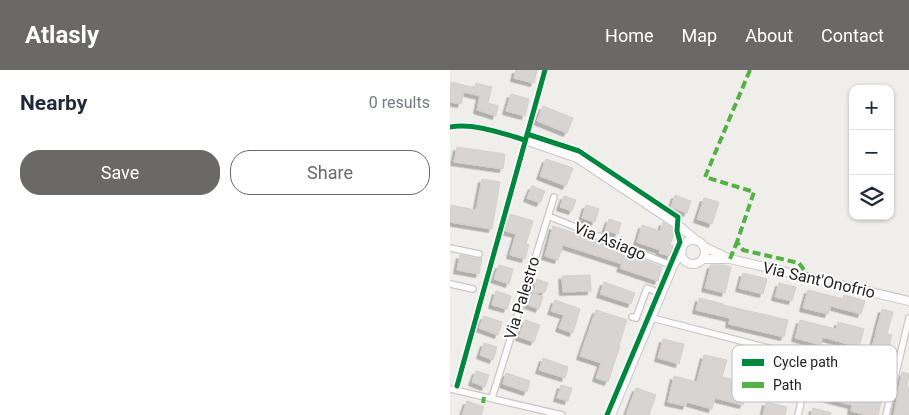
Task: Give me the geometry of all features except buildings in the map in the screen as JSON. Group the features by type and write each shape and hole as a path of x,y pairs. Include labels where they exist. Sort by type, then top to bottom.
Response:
{"street":[{"path":"450,127 476,127 525,140"},
{"name":"Via Sant'Onofrio","path":"525,140 577,158 679,226 705,247 730,259 909,301"},
{"name":"Via Palestro","path":"492,398 554,197"},
{"name":"Via Asiago","path":"548,216 673,266"},
{"path":"679,226 683,258 686,260"},
{"path":"611,415 673,266 683,246 692,240 696,240"},
{"path":"703,259 705,247"},
{"path":"450,248 479,254"},
{"name":"Via Sant'Onofrio","path":"673,266 686,260 697,263 703,259 730,259"},
{"path":"450,284 473,289"},
{"path":"632,317 636,318 647,288 662,294"},
{"path":"652,318 757,345"},
{"path":"897,365 909,318"},
{"path":"450,389 562,415"},
{"path":"798,415 801,402"},
{"path":"886,415 889,402"}],"marked path":[{"path":"750,70 705,177 754,192 737,242 743,250 799,263 810,278"},
{"path":"730,259 737,242"},
{"path":"483,403 484,397"}],"cycle path":[{"path":"457,386 545,70"},
{"path":"450,127 469,126 525,140"},
{"path":"527,134 579,151 678,217 677,231 680,242 607,415"}]}
